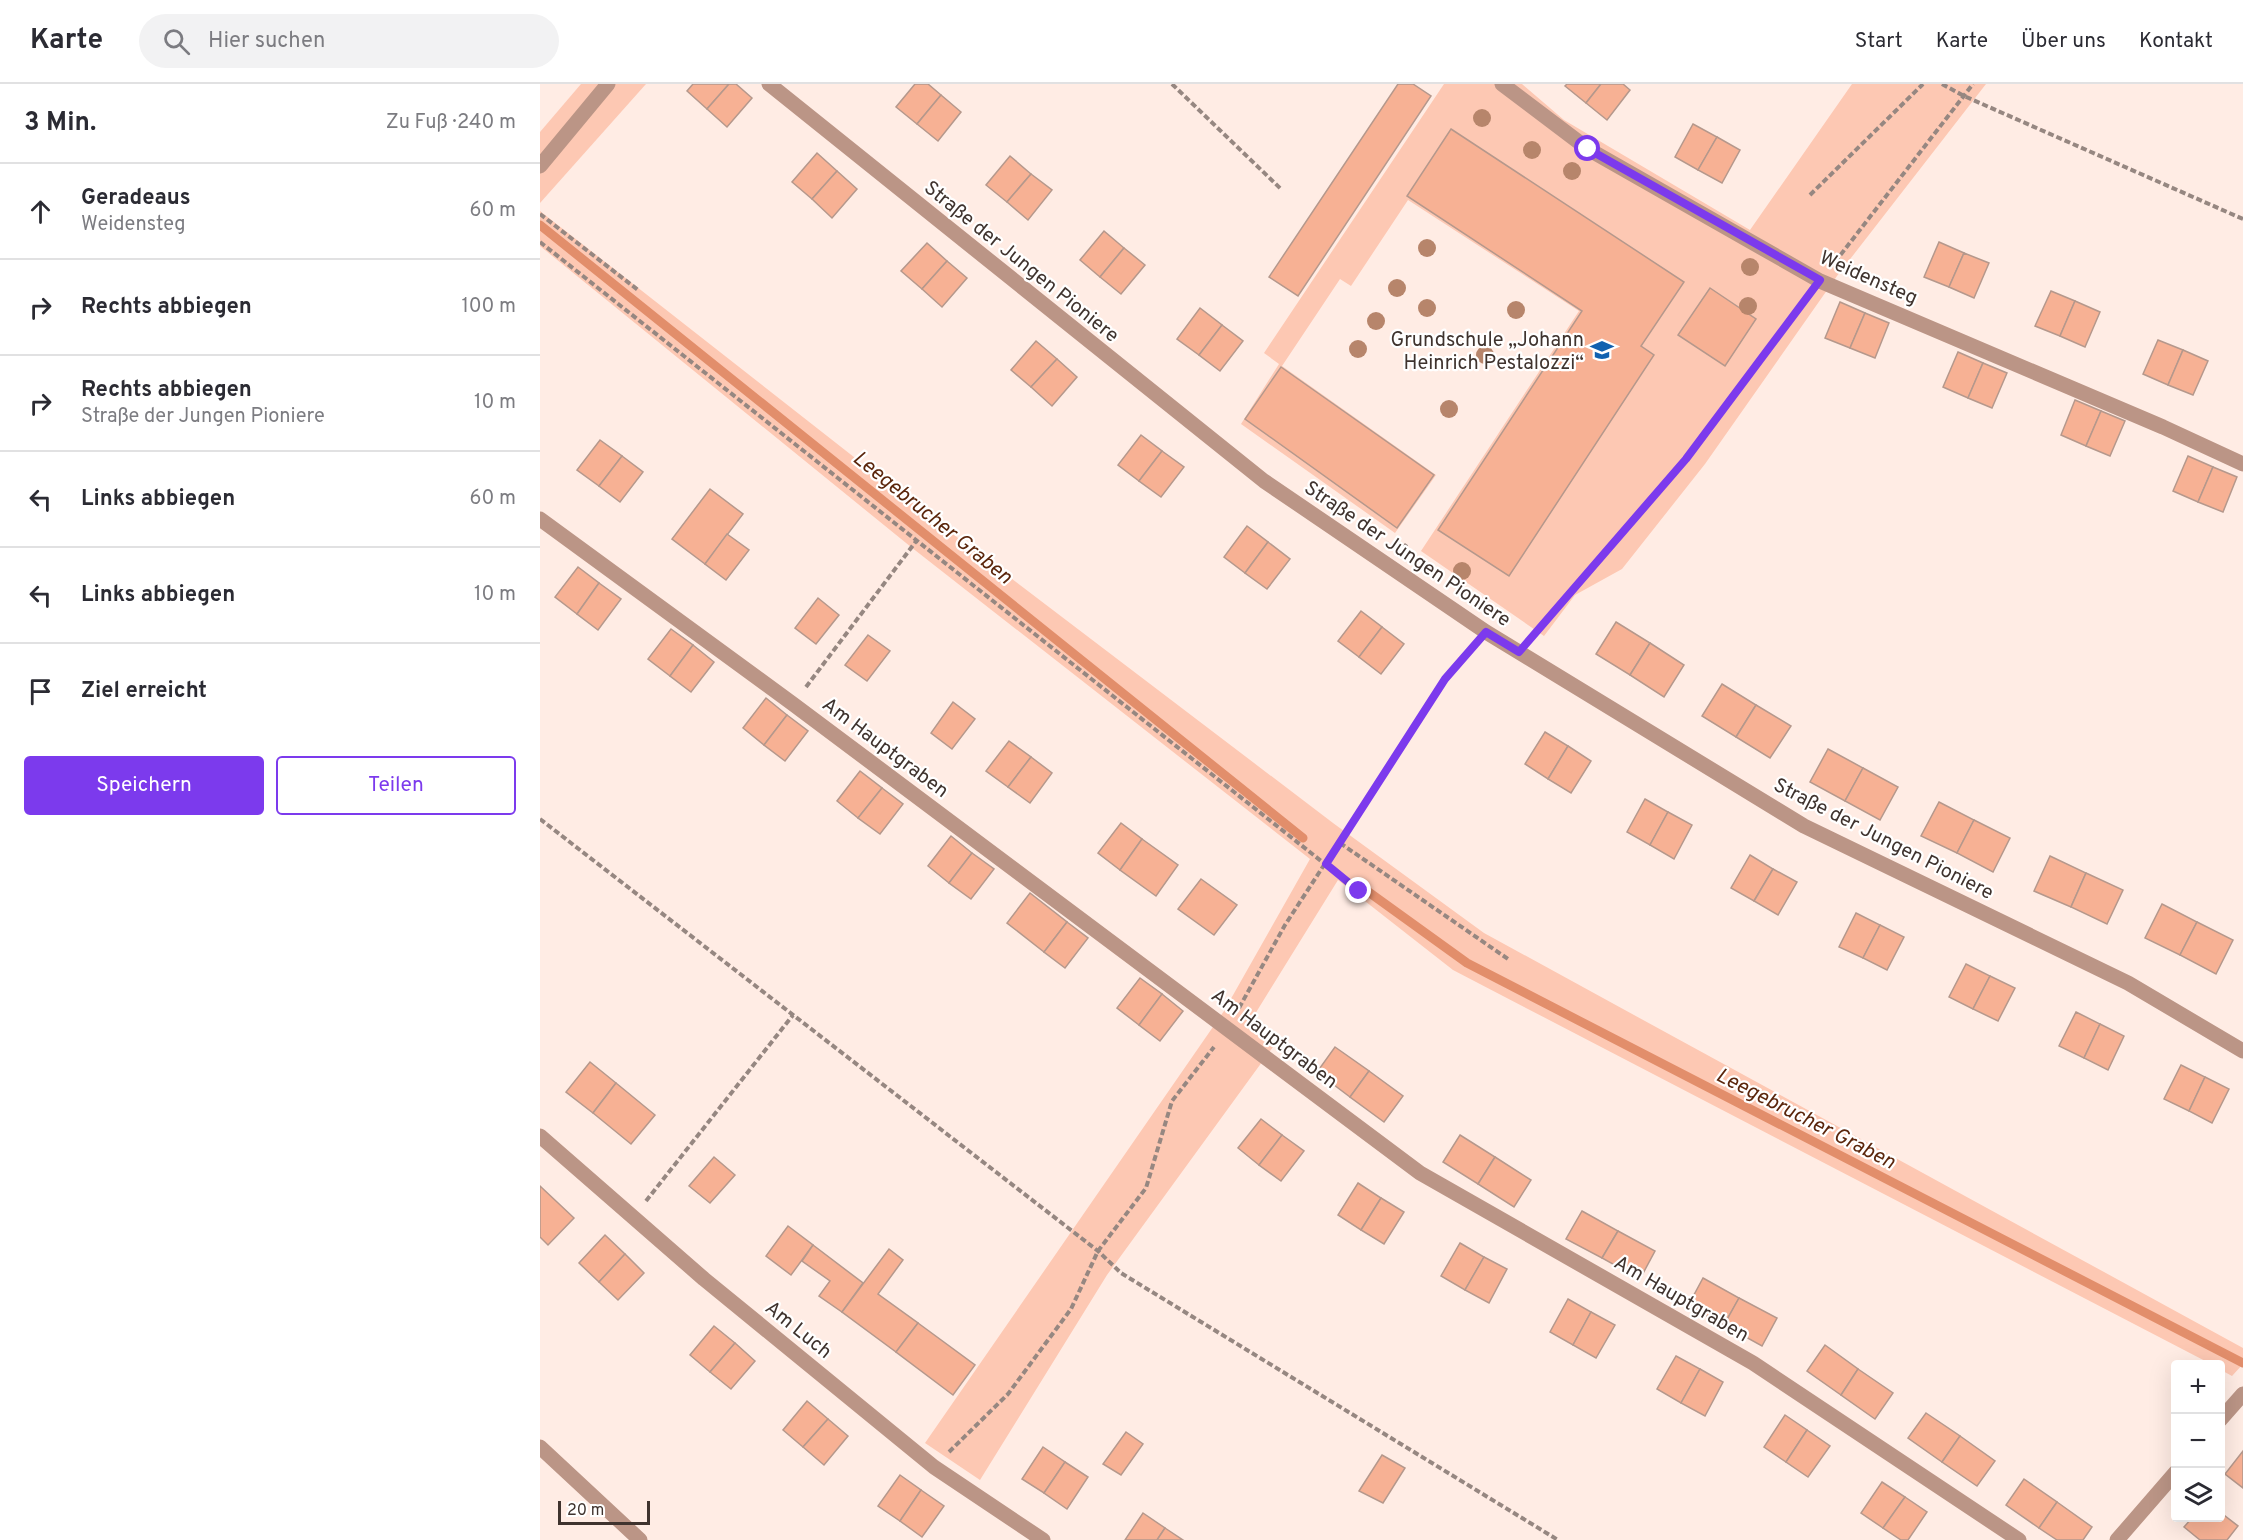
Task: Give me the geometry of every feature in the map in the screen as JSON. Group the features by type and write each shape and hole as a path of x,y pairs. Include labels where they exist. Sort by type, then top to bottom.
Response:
{"street":[{"path":"540,166 609,84"},
{"name":"Straße der Jungen Pioniere","path":"769,84 1264,482 1486,632 1804,826 2127,983 2243,1051"},
{"name":"Weidensteg","path":"1502,84 1588,149 1820,280 2163,427 2243,464"},
{"name":"Am Hauptgraben","path":"540,519 793,704 1420,1173 1753,1363 2019,1540"},
{"name":"Am Luch","path":"540,1136 633,1218 934,1467 1043,1540"},
{"path":"2225,1414 2243,1394"},
{"path":"540,1447 640,1540"},
{"path":"2117,1540 2171,1477"}],"path":[{"path":"1172,84 1282,190"},
{"path":"1810,195 1923,84"},
{"path":"1942,84 1964,96 2243,219"},
{"path":"1519,652 1686,459 1820,280 1973,84"},
{"path":"540,214 638,290"},
{"path":"540,242 1359,891"},
{"path":"793,704 917,540"},
{"path":"934,1467 1008,1394 1071,1309 1098,1251 1146,1188 1172,1101 1228,1029 1285,925 1445,679 1486,632"},
{"path":"540,819 1098,1251 1121,1273 1557,1540"},
{"path":"1340,843 1508,959"},
{"path":"633,1218 793,1016"}],"shaded area":[{"path":"581,84 646,84 540,203 540,132"},
{"path":"1444,84 1522,84 1564,120 1750,230 1852,84 1986,84 1837,276 1705,464 1622,569 1575,595 1544,636 1421,551 1579,311 1408,200 1351,286 1340,279 1282,366 1436,475 1395,533 1241,424 1279,364 1264,353"},
{"path":"540,211 933,519 1333,823 1484,933 2243,1348 2243,1364 2232,1376 2225,1372 2225,1360 2203,1360 1453,970 1338,880 1247,1027 1273,1047 1107,1275 980,1480 925,1443 1224,1011 1310,859 911,547 540,246"}],"building":[{"path":"693,84 729,84 707,109 687,91"},
{"path":"729,84 736,84 752,98 727,127 707,109"},
{"path":"915,84 928,84 941,95 917,124 896,107"},
{"path":"1398,84 1413,84 1431,96 1298,296 1269,277"},
{"path":"1567,84 1601,84 1586,103 1565,86"},
{"path":"1601,84 1623,84 1630,90 1607,120 1586,103"},
{"path":"941,95 961,112 938,141 917,124"},
{"path":"1693,124 1717,137 1698,170 1675,157"},
{"name":"Grundschule „Johann Heinrich Pestalozzi“","path":"1451,129 1684,282 1641,346 1654,355 1509,576 1438,530 1582,311 1407,196"},
{"path":"1717,137 1740,150 1722,183 1698,170"},
{"path":"817,153 837,171 812,199 792,182"},
{"path":"1010,156 1031,174 1007,202 986,185"},
{"path":"837,171 857,189 832,218 812,199"},
{"path":"1031,174 1052,190 1028,220 1007,202"},
{"path":"1104,231 1124,248 1100,277 1080,260"},
{"path":"1939,242 1964,253 1949,287 1924,277"},
{"path":"927,243 947,261 922,289 901,271"},
{"path":"1124,248 1145,265 1121,294 1100,277"},
{"path":"1964,253 1989,263 1974,298 1949,287"},
{"path":"947,261 967,278 942,307 922,289"},
{"path":"1710,288 1756,319 1725,366 1678,335"},
{"path":"2051,291 2075,301 2060,336 2035,326"},
{"path":"2075,301 2100,312 2085,347 2060,336"},
{"path":"1840,302 1865,313 1850,348 1825,338"},
{"path":"1200,308 1222,325 1199,355 1177,339"},
{"path":"1865,313 1889,323 1875,358 1850,348"},
{"path":"1222,325 1243,341 1220,371 1199,355"},
{"path":"2158,340 2183,350 2168,385 2143,374"},
{"path":"1036,341 1057,359 1031,387 1011,370"},
{"path":"2183,350 2208,361 2193,395 2168,385"},
{"path":"1958,352 1983,363 1968,398 1943,387"},
{"path":"1057,359 1077,377 1052,406 1031,387"},
{"path":"1983,363 2007,373 1992,408 1968,398"},
{"path":"1281,367 1434,475 1397,528 1245,419"},
{"path":"2075,400 2101,411 2086,446 2061,435"},
{"path":"2101,411 2125,421 2110,456 2086,446"},
{"path":"1141,435 1162,451 1139,481 1118,465"},
{"path":"600,440 622,456 599,486 577,470"},
{"path":"1162,451 1184,467 1161,497 1139,481"},
{"path":"622,456 643,472 620,502 599,486"},
{"path":"2188,456 2213,467 2198,502 2173,491"},
{"path":"2213,467 2237,477 2223,512 2198,502"},
{"path":"710,489 743,514 705,564 672,539"},
{"path":"1247,526 1268,542 1245,573 1224,557"},
{"path":"727,534 749,550 726,580 705,564"},
{"path":"1268,542 1290,559 1267,589 1245,573"},
{"path":"578,567 599,583 577,614 555,597"},
{"path":"599,583 621,599 598,630 577,614"},
{"path":"818,598 839,615 816,644 795,628"},
{"path":"1361,611 1382,627 1359,657 1338,641"},
{"path":"1616,622 1650,643 1630,675 1596,654"},
{"path":"1382,627 1404,644 1381,674 1359,657"},
{"path":"671,629 693,645 670,676 648,659"},
{"path":"868,635 890,651 867,681 845,665"},
{"path":"1650,643 1684,665 1664,697 1630,675"},
{"path":"693,645 714,662 691,692 670,676"},
{"path":"1722,684 1756,705 1736,737 1702,716"},
{"path":"766,698 787,715 764,745 743,728"},
{"path":"953,702 975,719 952,749 931,733"},
{"path":"1756,705 1791,726 1770,758 1736,737"},
{"path":"787,715 808,731 785,761 764,745"},
{"path":"1545,732 1568,746 1548,779 1525,764"},
{"path":"1009,741 1031,757 1008,787 986,771"},
{"path":"1568,746 1591,761 1571,793 1548,779"},
{"path":"1828,749 1863,768 1845,801 1810,782"},
{"path":"1031,757 1052,773 1030,803 1008,787"},
{"path":"1863,768 1898,787 1880,820 1845,801"},
{"path":"860,771 882,788 858,818 837,801"},
{"path":"882,788 903,804 880,834 858,818"},
{"path":"1645,799 1668,812 1650,845 1627,832"},
{"path":"1939,802 1974,820 1957,853 1921,836"},
{"path":"1668,812 1692,825 1674,859 1650,845"},
{"path":"1974,820 2010,838 1993,872 1957,853"},
{"path":"1121,823 1142,839 1120,870 1098,853"},
{"path":"951,836 972,853 949,883 928,866"},
{"path":"1142,839 1178,865 1156,896 1120,870"},
{"path":"972,853 994,869 971,899 949,883"},
{"path":"1750,855 1773,869 1754,901 1731,888"},
{"path":"2050,856 2086,873 2071,907 2034,891"},
{"path":"1773,869 1797,882 1778,915 1754,901"},
{"path":"2086,873 2123,890 2107,924 2071,907"},
{"path":"1201,879 1237,905 1214,935 1178,909"},
{"path":"1030,893 1067,922 1044,952 1007,923"},
{"path":"2162,904 2197,922 2180,955 2145,938"},
{"path":"1856,913 1880,925 1863,958 1839,947"},
{"path":"1067,922 1088,938 1065,968 1044,952"},
{"path":"2197,922 2233,940 2216,974 2180,955"},
{"path":"1880,925 1904,937 1887,970 1863,958"},
{"path":"1966,964 1990,976 1973,1009 1949,997"},
{"path":"1990,976 2015,988 1998,1021 1973,1009"},
{"path":"1140,978 1162,994 1139,1025 1117,1008"},
{"path":"1162,994 1183,1011 1160,1041 1139,1025"},
{"path":"2076,1012 2100,1024 2084,1058 2059,1046"},
{"path":"2100,1024 2124,1036 2108,1070 2084,1058"},
{"path":"1335,1047 1369,1071 1350,1097 1317,1072"},
{"path":"590,1062 616,1083 593,1113 566,1092"},
{"path":"2181,1065 2205,1077 2189,1111 2164,1099"},
{"path":"1369,1071 1403,1096 1384,1122 1350,1097"},
{"path":"2205,1077 2229,1089 2212,1123 2189,1111"},
{"path":"616,1083 655,1115 631,1144 593,1113"},
{"path":"1261,1119 1282,1135 1259,1165 1238,1148"},
{"path":"1282,1135 1304,1151 1281,1181 1259,1165"},
{"path":"1460,1135 1495,1157 1478,1184 1443,1162"},
{"path":"714,1157 735,1175 710,1203 689,1186"},
{"path":"1495,1157 1531,1180 1514,1207 1478,1184"},
{"path":"1358,1183 1381,1198 1361,1230 1338,1215"},
{"path":"540,1186 574,1218 548,1245 540,1237"},
{"path":"1381,1198 1404,1212 1384,1244 1361,1230"},
{"path":"1582,1211 1618,1231 1602,1258 1566,1239"},
{"path":"788,1226 813,1245 791,1275 766,1256"},
{"path":"1618,1231 1655,1251 1640,1279 1602,1258"},
{"path":"605,1235 625,1254 599,1282 579,1263"},
{"path":"1460,1243 1484,1257 1465,1290 1441,1276"},
{"path":"813,1245 863,1283 842,1312 819,1296 830,1281 802,1261"},
{"path":"889,1249 903,1260 878,1294 918,1323 896,1352 842,1312"},
{"path":"625,1254 644,1273 618,1300 599,1282"},
{"path":"1484,1257 1507,1269 1489,1303 1465,1290"},
{"path":"1703,1278 1739,1298 1724,1325 1688,1306"},
{"path":"1739,1298 1777,1318 1762,1346 1724,1325"},
{"path":"1568,1299 1591,1312 1573,1345 1550,1332"},
{"path":"1591,1312 1615,1325 1596,1358 1573,1345"},
{"path":"918,1323 975,1365 953,1395 896,1352"},
{"path":"714,1326 735,1343 710,1372 690,1355"},
{"path":"735,1343 755,1361 731,1389 710,1372"},
{"path":"1825,1345 1858,1369 1841,1395 1807,1371"},
{"path":"1676,1356 1700,1369 1681,1403 1657,1389"},
{"path":"1700,1369 1723,1382 1705,1416 1681,1403"},
{"path":"1858,1369 1893,1393 1875,1419 1841,1395"},
{"path":"807,1401 828,1419 803,1447 783,1430"},
{"path":"1926,1413 1960,1436 1942,1462 1908,1438"},
{"path":"1785,1415 1807,1430 1786,1462 1764,1447"},
{"path":"828,1419 848,1436 824,1465 803,1447"},
{"path":"1807,1430 1830,1446 1808,1477 1786,1462"},
{"path":"1126,1432 1143,1444 1121,1475 1103,1464"},
{"path":"1960,1436 1995,1461 1977,1486 1942,1462"},
{"path":"1043,1447 1065,1462 1044,1493 1022,1479"},
{"path":"2243,1451 2243,1488 2225,1474"},
{"path":"1382,1455 1405,1468 1383,1503 1359,1491"},
{"path":"1065,1462 1088,1477 1067,1509 1044,1493"},
{"path":"900,1475 921,1490 900,1521 878,1506"},
{"path":"2024,1479 2057,1502 2039,1528 2006,1505"},
{"path":"1882,1482 1905,1497 1883,1528 1861,1513"},
{"path":"921,1490 944,1506 922,1537 900,1521"},
{"path":"1905,1497 1927,1512 1908,1540 1901,1540 1883,1528"},
{"path":"2057,1502 2092,1527 2083,1540 2057,1540 2039,1528"},
{"path":"1143,1513 1165,1528 1157,1540 1125,1540"},
{"path":"2225,1516 2238,1526 2227,1540 2200,1540 2184,1527 2188,1522 2225,1522"},
{"path":"1165,1528 1183,1540 1157,1540"}],"waterway":[{"name":"Leegebrucher Graben","path":"540,225 1303,838"},
{"name":"Leegebrucher Graben","path":"1363,888 1467,963 2243,1363"}],"place":[{"name":"Grundschule „Johann Heinrich Pestalozzi“","path":"1602,350"}],"route":[{"path":"1359,891 1326,864 1445,679 1486,632 1519,652 1686,459 1820,280 1588,149"}]}
